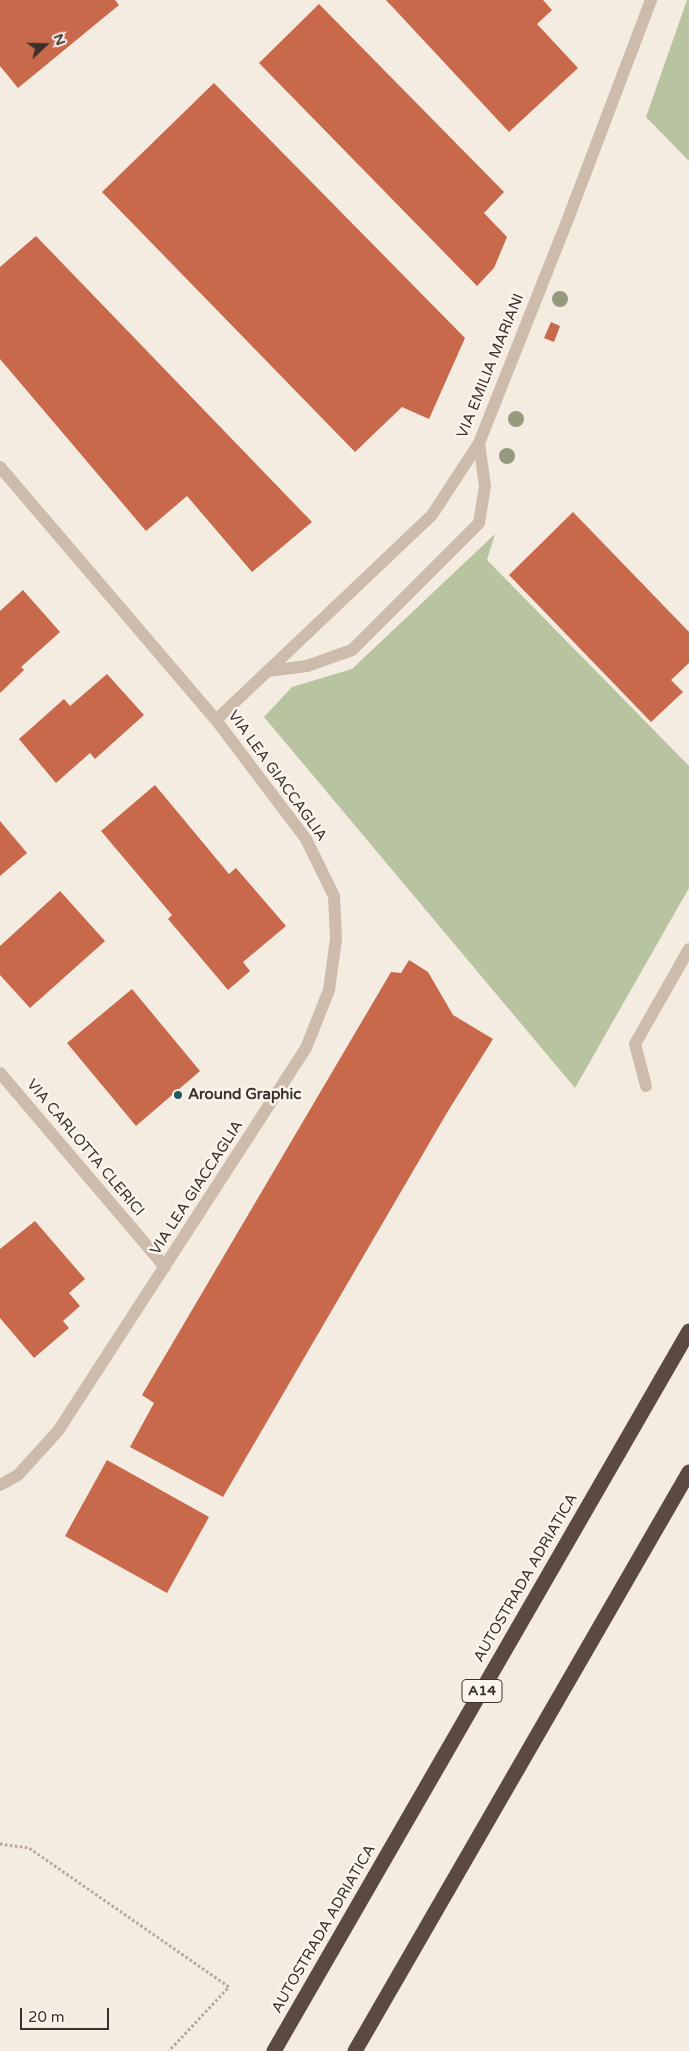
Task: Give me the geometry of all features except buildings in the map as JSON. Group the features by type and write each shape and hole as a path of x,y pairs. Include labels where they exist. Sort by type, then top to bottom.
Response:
{"highway":[{"name":"AUTOSTRADA ADRIATICA","path":"274,2051 689,1331"},
{"path":"354,2051 689,1472"}],"street":[{"name":"VIA EMILIA MARIANI","path":"216,720 432,515 479,443 568,219 651,0"},
{"path":"268,671 306,666 352,650 479,523 485,486 479,443"},
{"name":"VIA LEA GIACCAGLIA","path":"0,467 216,720 306,839 334,896 336,939 329,990 306,1048 58,1431 18,1475 0,1485"},
{"path":"646,1086 635,1044 689,949"},
{"name":"VIA CARLOTTA CLERICI","path":"0,1073 165,1267"}],"path":[{"path":"0,1844 29,1848 229,1987 169,2051"}],"green space":[{"path":"687,0 689,0 689,161 646,117"},
{"path":"495,534 487,560 689,766 689,888 575,1088 264,717 292,687 352,669"}],"place":[{"name":"Around Graphic","path":"178,1095"}]}
